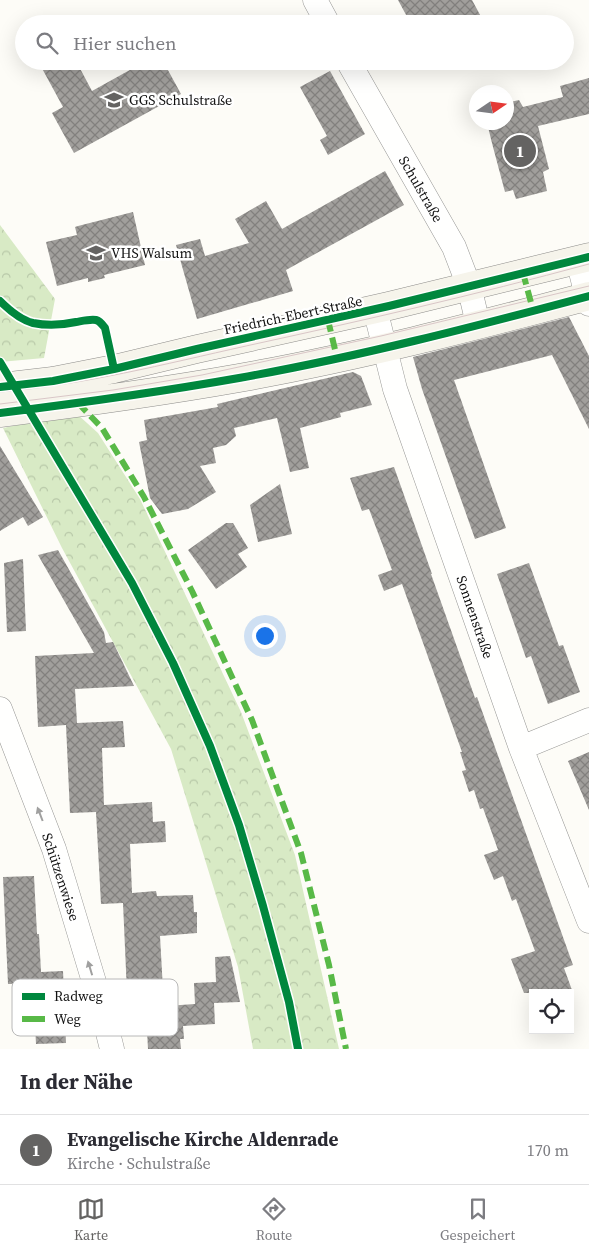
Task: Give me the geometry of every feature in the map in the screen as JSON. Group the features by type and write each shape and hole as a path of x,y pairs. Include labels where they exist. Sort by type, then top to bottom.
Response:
{"main road":[{"name":"Friedrich-Ebert-Straße","path":"0,387 53,381 114,369 375,309 583,258"},
{"path":"0,413 240,378 429,337 588,299"}],"street":[{"path":"315,0 323,15"},
{"name":"Schulstraße","path":"353,70 454,247 469,286 478,324"},
{"path":"583,258 588,299"},
{"name":"Sonnenstraße","path":"375,309 395,389 521,748 589,921"},
{"name":"Schützenwiese","path":"0,710 54,849 93,979"},
{"path":"521,748 589,720"},
{"name":"Schützenwiese","path":"109,1036 112,1049"}],"green space":[{"path":"0,225 55,299 44,358 0,362"},
{"path":"76,413 98,433 140,499 241,712 295,855 339,1049 253,1049 238,967 171,749 62,548 3,428"}],"building":[{"path":"398,0 472,0 480,15 406,15"},
{"name":"GGS Schulstraße","path":"43,70 81,70 92,91 130,70 168,70 181,94 74,153 52,113 63,107"},
{"path":"330,71 365,134 328,155 320,140 327,136 300,87"},
{"path":"589,78 589,114 538,126 549,169 543,172 547,191 516,199 513,190 505,192 489,130 514,130 514,101 519,100 523,107 563,97 560,86"},
{"path":"385,171 404,205 286,270 293,291 197,319 176,245 200,239 205,256 249,243 235,219 266,201 282,229"},
{"name":"VHS Walsum","path":"133,212 145,265 104,275 105,278 88,282 88,278 57,286 46,242 77,235 75,227"},
{"path":"569,317 589,356 589,429 552,355 454,380 506,528 475,539 422,389 413,357"},
{"path":"353,372 361,376 372,405 340,413 341,417 300,428 309,468 290,472 277,418 234,428 236,436 226,445 213,448 216,463 200,466 216,492 188,509 162,514 150,498 139,442 147,440 144,420 218,407 217,404"},
{"path":"0,446 43,517 28,526 23,517 0,531"},
{"path":"394,467 475,698 477,697 573,965 564,968 572,989 529,989 529,993 524,993 511,959 535,951 516,899 512,901 503,876 494,880 484,855 498,850 483,808 480,809 474,790 469,792 462,771 466,770 460,752 462,752 402,584 384,591 378,575 392,570 369,509 362,511 350,478"},
{"path":"280,484 292,534 258,542 250,505"},
{"path":"226,523 233,523 248,548 238,554 247,567 216,589 188,550"},
{"path":"58,550 104,632 106,643 113,642 134,686 75,689 77,723 123,721 125,747 102,748 104,805 152,802 153,822 165,821 166,842 130,844 132,893 156,891 157,896 193,895 194,912 197,912 197,933 160,936 162,979 126,979 123,903 101,904 96,812 70,813 66,725 38,727 35,656 94,653 38,555"},
{"path":"23,559 26,631 7,632 4,563"},
{"path":"529,563 559,646 563,645 580,692 548,704 531,656 526,658 497,574"},
{"path":"589,752 589,810 568,761"},
{"path":"34,876 41,972 63,971 63,979 12,979 12,984 8,984 3,877"},
{"path":"230,956 240,1002 214,1003 215,1024 183,1026 184,1039 180,1039 181,1049 148,1049 147,1036 178,1036 178,1005 195,1004 194,983 216,982 215,957"},
{"path":"36,1036 66,1036 66,1043 36,1044"}],"tram line":[{"path":"0,392 93,379 154,367 418,307 589,264"},
{"path":"0,404 113,390 202,375 381,336 589,286"}],"marked path":[{"path":"523,273 533,310"},
{"path":"328,320 337,358"},
{"path":"78,403 102,428 144,497 192,591 252,720 301,853 329,965 346,1049"}],"cycle path":[{"path":"0,387 53,381 114,369 389,306 589,257"},
{"path":"0,413 150,393 283,370 415,341 589,296"},
{"path":"0,301 15,314 33,323 55,325 89,320 99,321 105,328 114,369"},
{"path":"0,362 132,583 173,663 210,746 239,825 263,906 289,1002 298,1049"}],"place":[{"name":"GGS Schulstraße","path":"114,100"},
{"name":"Evangelische Kirche Aldenrade","path":"520,151"},
{"name":"VHS Walsum","path":"96,253"}]}
